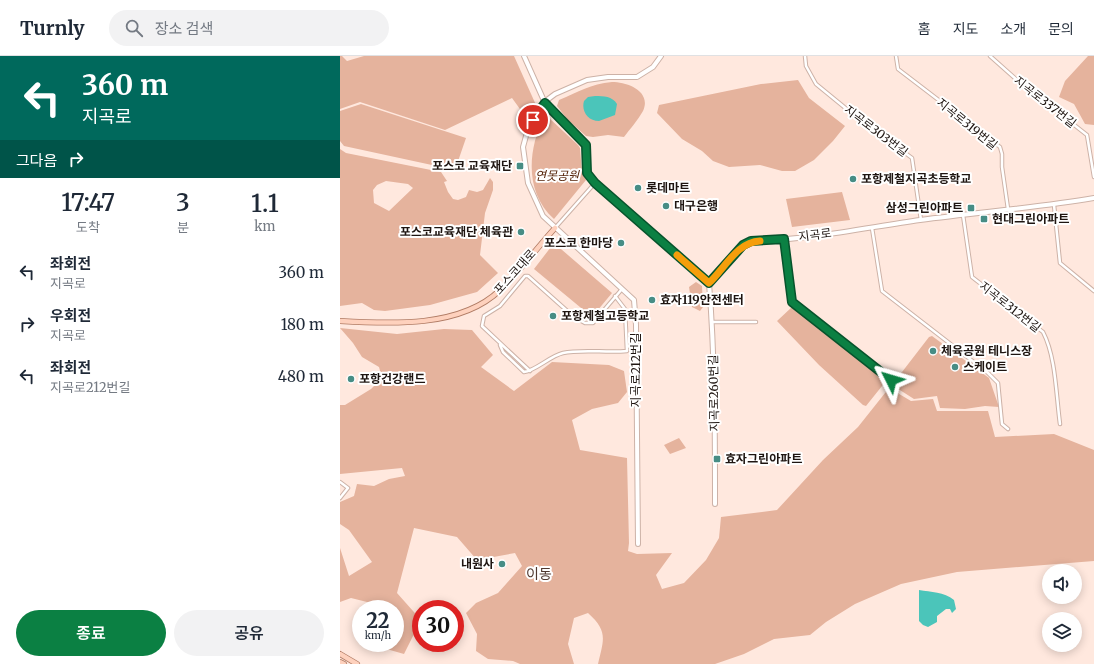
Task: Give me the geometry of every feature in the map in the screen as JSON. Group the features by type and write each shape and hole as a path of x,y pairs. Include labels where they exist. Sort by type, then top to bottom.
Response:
{"main road":[{"path":"524,56 545,103 586,145 587,173 595,183 709,283"},
{"path":"545,103 555,94 581,82 608,77 637,77 652,67 661,56"},
{"name":"지곡로212번길","path":"545,103 530,127 523,147 528,182 532,193 543,216 622,289 633,297 636,325 638,544"},
{"name":"지곡로","path":"709,283 743,245 751,241 784,239 872,228 1008,209 1054,205 1094,198"},
{"name":"포스코대로","path":"340,321 406,323 467,311 487,301 500,290 555,228"},
{"name":"지곡로260번길","path":"709,283 712,322 715,504"},
{"path":"340,654 357,664"},
{"path":"340,662 344,664"}],"street":[{"name":"지곡로303번길","path":"804,56 806,66 816,84 860,120 912,158 921,220"},
{"name":"지곡로319번길","path":"896,56 898,69 1000,147 1008,209"},
{"name":"지곡로337번길","path":"990,56 1017,80 1087,135 1094,177"},
{"name":"포스코대로","path":"555,228 595,183"},
{"path":"1054,205 1060,263 1094,290"},
{"name":"지곡로312번길","path":"962,215 972,277 1043,332 1047,339 1051,354 1060,424"},
{"path":"872,228 882,291 988,373 998,383 1002,424 1008,429"},
{"path":"784,239 792,302 891,380"},
{"path":"616,296 625,309 627,351 608,353 564,353 543,362 530,371 499,344 482,326 484,316 500,306 504,299 525,276 528,276 574,316 585,323 593,322 622,289"},
{"path":"712,322 756,322"},
{"path":"340,482 348,488 340,498"}],"green space":[{"path":"340,56 347,61 364,56 514,56 536,105 525,116 512,98 445,130 360,102 340,109"},
{"path":"1088,56 1094,56 1094,125 1085,124 1074,104 1059,97 1065,81"},
{"path":"798,80 809,98 845,126 833,141 814,160 795,171 782,171 760,165 729,167 713,161 702,151 682,139 657,113 659,105 761,84"},
{"name":"연못공원","path":"618,82 631,86 641,93 644,98 645,104 643,111 624,137 608,135 593,137 586,136 568,120 557,106 559,100 579,91 591,86"},
{"path":"361,104 466,138 455,170 344,146 340,141 340,111"},
{"name":"연못공원","path":"544,117 548,117 580,148 582,173 586,180 554,219 544,208 533,183 532,156 539,129"},
{"path":"340,149 346,153 441,172 447,181 444,182 448,192 453,199 458,200 466,197 469,190 477,192 483,190 490,178 493,182 493,190 485,213 480,255 498,273 477,292 430,305 385,311 374,310 362,303 340,306","holes":["386,181 408,184 413,188 389,211 374,203 373,190 377,185"]},
{"path":"842,192 850,220 792,227 786,199"},
{"path":"554,243 612,293 592,317 534,269"},
{"path":"696,282 702,286 703,307 700,311 692,307 689,287"},
{"path":"792,307 886,381 866,406 863,405 819,365 777,321"},
{"path":"340,328 397,334 444,329 472,330 493,355 481,367 514,391 552,362 609,365 624,371 627,392 618,403 592,409 572,420 580,450 627,458 628,551 637,554 672,553 656,575 662,589 684,583 706,560 719,538 721,517 777,510 823,460 858,427 889,388 911,401 933,399 937,411 988,411 995,437 1054,434 1094,450 1094,561 957,572 901,584 855,604 826,622 810,635 774,639 744,654 715,664 598,664 603,642 602,630 588,613 574,618 568,644 574,664 520,664 513,661 488,659 476,651 477,634 466,613 476,603 498,593 522,566 515,553 477,560 457,537 414,528 397,593 403,600 359,600 351,598 340,602 340,548 349,576 372,562 349,530 340,524 340,502 354,496 357,484 374,486 389,479 405,476 402,468 340,474 340,405 345,405 371,389 382,378 379,367 362,357 353,343"},
{"path":"932,336 989,378 999,407 985,406 965,409 940,408 937,396 914,399 892,385 929,337"},
{"path":"679,438 686,448 670,454 664,445"},
{"path":"404,601 412,610 412,638 404,654 397,652 404,652"}],"water":[{"path":"595,96 613,99 617,104 615,115 595,121 586,115 583,105 584,101 588,97"},
{"path":"919,590 950,597 954,600 956,609 952,613 950,609 946,609 937,616 937,622 928,627 923,625 919,621"}],"slow traffic":[{"path":"677,255 709,283 719,274 743,245 751,241 760,241"}],"place":[{"name":"포스코 교육재단","path":"520,166"},
{"name":"포항제철지곡초등학교","path":"853,179"},
{"name":"롯데마트","path":"638,188"},
{"name":"대구은행","path":"666,206"},
{"name":"삼성그린아파트","path":"971,208"},
{"name":"현대그린아파트","path":"984,219"},
{"name":"포스코교육재단 체육관","path":"521,232"},
{"name":"포스코 한마당","path":"621,243"},
{"name":"효자119안전센터","path":"652,300"},
{"name":"포항제철고등학교","path":"553,316"},
{"name":"체육공원 테니스장","path":"933,351"},
{"name":"스케이트","path":"955,367"},
{"name":"포항건강랜드","path":"351,379"},
{"name":"효자그린아파트","path":"717,459"},
{"name":"내원사","path":"502,564"}],"district":[{"name":"이동","path":"539,574"}],"route":[{"path":"533,120 545,103 556,116 586,145 587,173 595,183 608,197 709,283 719,274 743,245 751,241 784,239 792,302 891,380"}]}
